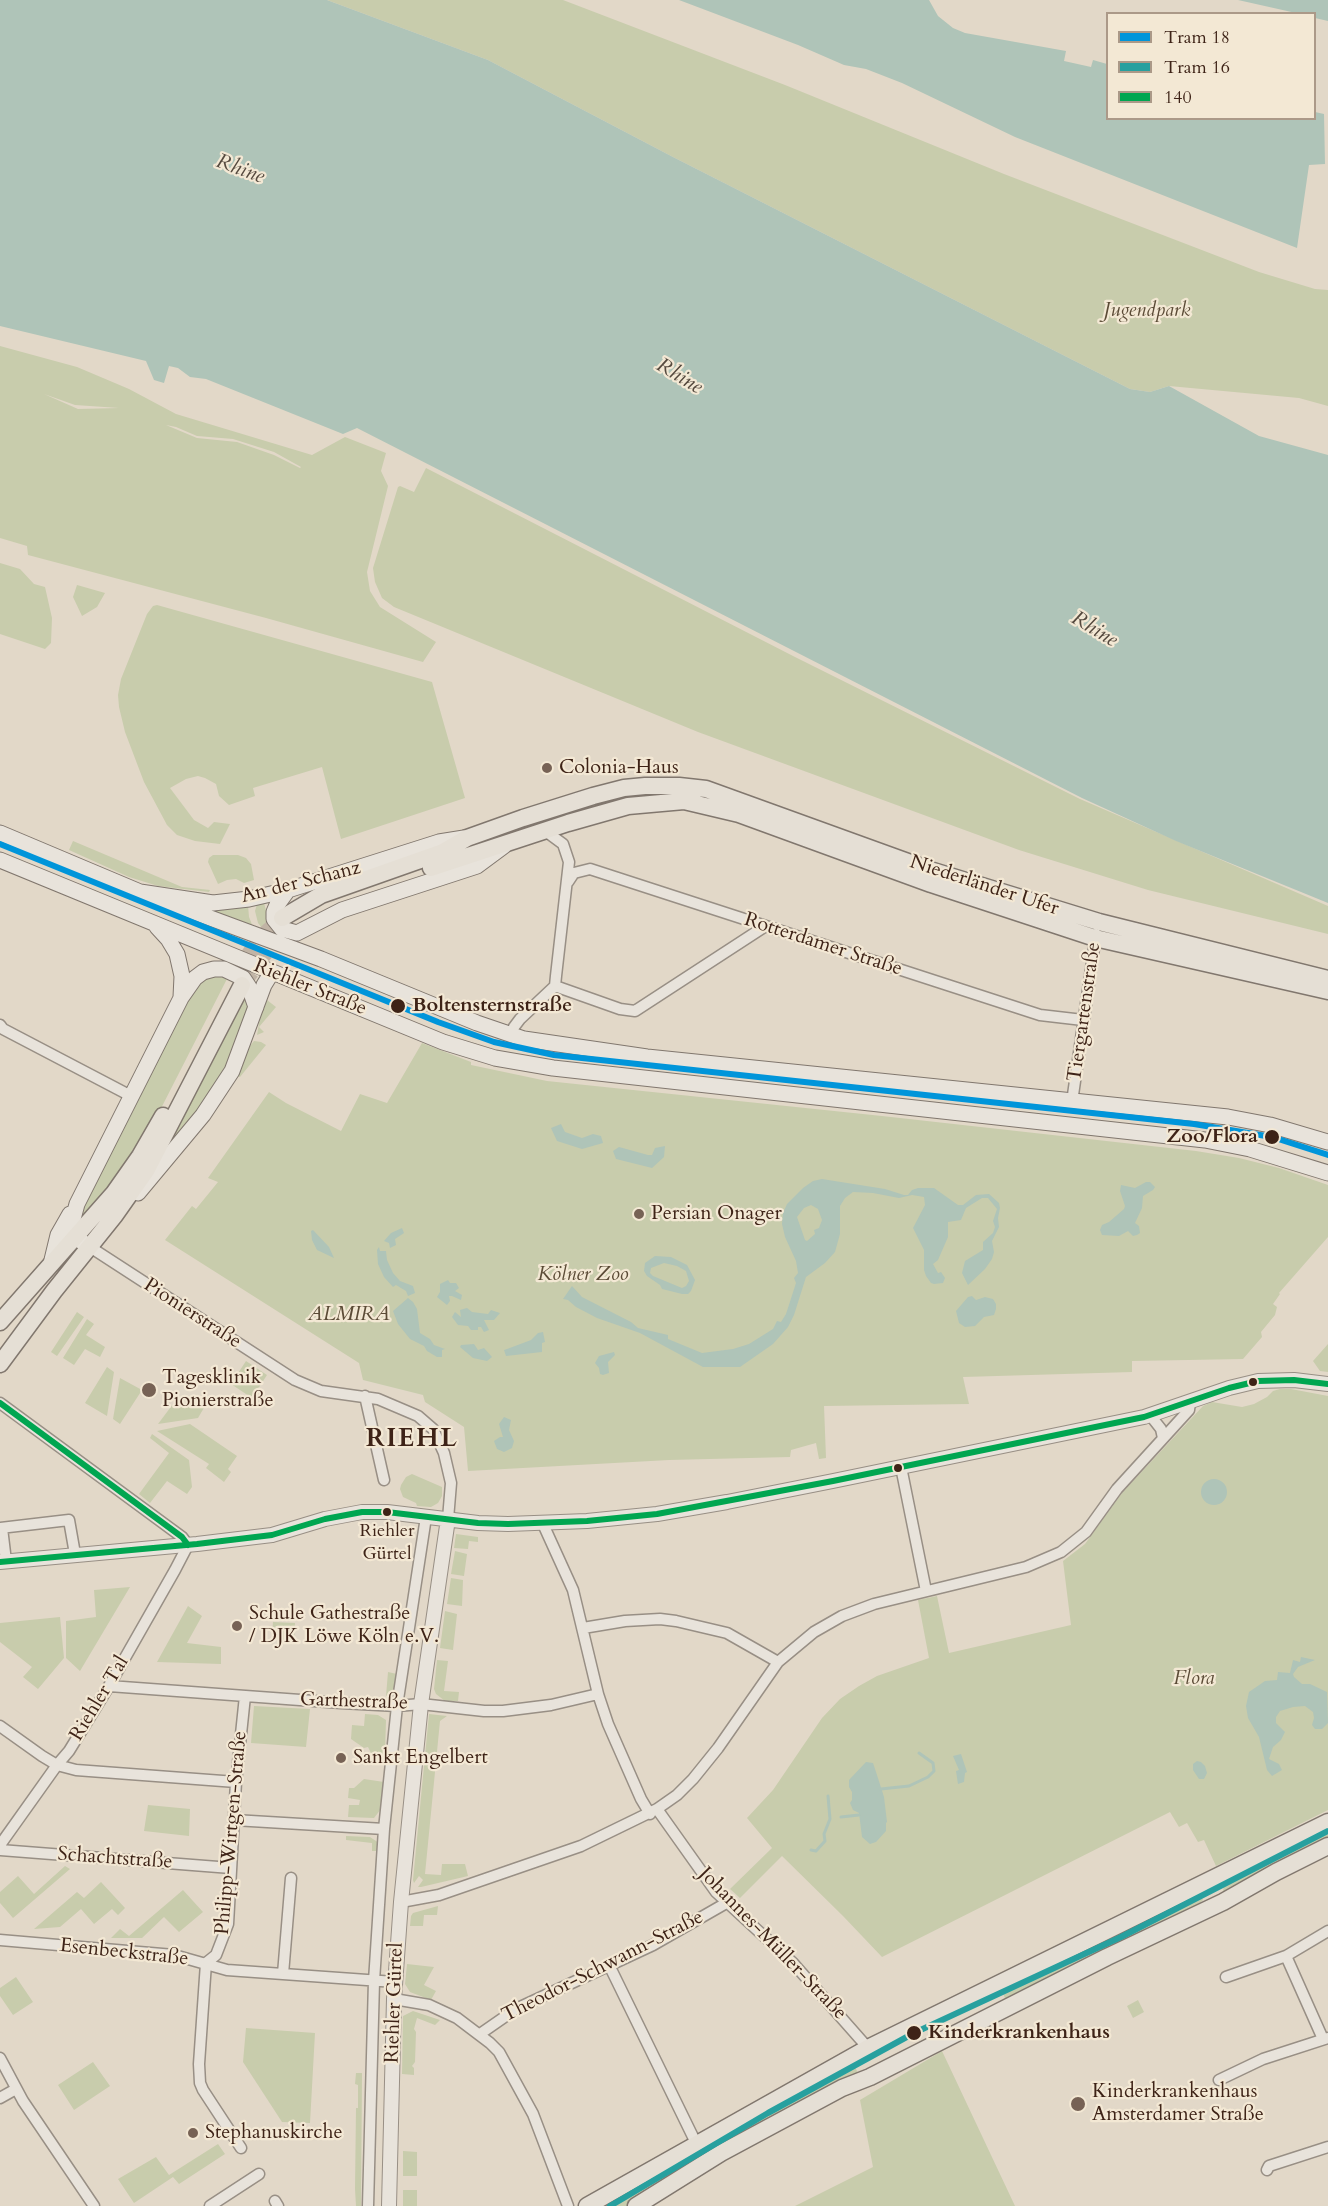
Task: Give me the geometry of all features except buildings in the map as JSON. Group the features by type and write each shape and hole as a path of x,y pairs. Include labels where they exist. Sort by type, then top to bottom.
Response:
{"main road":[{"name":"An der Schanz","path":"645,786 624,788 570,802 467,838 443,852 321,895 286,922 337,901 544,830 628,806 662,802"},
{"name":"Niederländer Ufer","path":"645,786 706,789 1097,930 1328,979"},
{"name":"Niederländer Ufer","path":"662,802 684,801 739,813 931,884 1328,991"},
{"path":"568,823 582,813 582,808 578,803 570,802"},
{"name":"An der Schanz","path":"0,833 140,892 213,903 249,899 288,890 439,842 467,838"},
{"name":"An der Schanz","path":"288,890 274,912 274,919 277,925 289,932 297,933 342,910 477,866 511,841"},
{"path":"0,860 147,921 158,928 174,946 183,976 181,998"},
{"name":"Riehler Straße","path":"140,892 321,959 510,1036 560,1046 647,1057 1228,1117 1270,1125 1328,1142"},
{"name":"Riehler Straße","path":"147,921 442,1042 495,1058 553,1068 1205,1140 1281,1157 1328,1173"},
{"path":"314,925 310,937 311,944 321,959"},
{"path":"51,1265 58,1235 77,1204 181,998 195,978 213,969 234,972 243,978 249,987 256,1007"},
{"path":"0,1322 51,1265 83,1243 141,1190 203,1115 218,1094 240,1054 264,985 272,972"},
{"path":"0,1364 145,1148 238,982 146,1171 115,1215"},
{"path":"77,1204 70,1230 83,1243"},
{"path":"587,2206 604,2200 696,2143 868,2048 1328,1822"},
{"path":"636,2206 721,2153 842,2088 870,2077 1223,1902 1290,1864 1328,1846"},
{"path":"1290,1864 1317,1862 1328,1858"},
{"path":"1189,1918 1206,1899 1203,1889 1199,1886 1195,1888"},
{"path":"1000,2012 998,1992 1007,1978"}],"street":[{"path":"510,1036 514,1027 555,986 569,862 563,844 544,830"},
{"name":"Rotterdamer Straße","path":"568,882 574,873 590,869 1040,1016 1083,1020"},
{"path":"555,986 620,1009 635,1011 764,927"},
{"name":"Tiergartenstraße","path":"1072,1102 1097,930"},
{"path":"0,1025 9,1033 131,1096"},
{"name":"Pionierstraße","path":"83,1243 295,1380 321,1391 365,1396"},
{"path":"75,1554 69,1520 1,1528 3,1562 272,1535 325,1519 362,1512 387,1512 477,1523 543,1524 657,1514 1022,1443 1150,1415 1229,1388 1258,1381 1294,1380 1328,1384"},
{"path":"365,1396 383,1476"},
{"name":"Riehler Gürtel","path":"365,1396 391,1403 418,1416 433,1429 441,1444 450,1472 451,1494 421,1704 401,1902 394,1999 389,2206"},
{"path":"401,1902 439,1895 513,1871 581,1846 653,1812 677,1795 693,1779 718,1748 778,1662 814,1632 842,1616 874,1604 1026,1567 1061,1552 1086,1532 1117,1489 1189,1410 1190,1402"},
{"path":"0,1403 182,1537 188,1545"},
{"path":"1150,1415 1161,1429 1163,1438"},
{"path":"901,1467 926,1591"},
{"name":"Riehler Gürtel","path":"368,2206 374,1981 384,1829 397,1706 426,1517"},
{"name":"Johannes-Müller-Straße","path":"543,1524 570,1580 598,1694 608,1725 641,1799 705,1879 793,1963 868,2048"},
{"path":"165,1546 169,1528"},
{"name":"Riehler Tal","path":"0,1845 69,1751 109,1686 188,1545"},
{"path":"583,1628 625,1621 660,1619 676,1621 727,1633 778,1662"},
{"name":"Garthestraße","path":"109,1686 503,1711 551,1705 598,1694"},
{"name":"Philipp-Wirtgen-Straße","path":"206,1963 216,1955 221,1947 228,1924 236,1782 245,1696"},
{"path":"0,1726 57,1765 76,1770 236,1782"},
{"path":"234,1820 384,1829"},
{"name":"Schachtstraße","path":"0,1850 231,1868"},
{"path":"283,1974 291,1878"},
{"name":"Theodor-Schwann-Straße","path":"480,2034 516,2009 653,1945 728,1902"},
{"path":"1226,1977 1286,1956 1328,1931"},
{"name":"Esenbeckstraße","path":"0,1940 174,1955 227,1970 395,1982"},
{"path":"1219,2080 1263,2059 1325,2038 1286,1956"},
{"path":"206,1963 199,2064 200,2083 241,2148"},
{"path":"610,1966 696,2143"},
{"path":"394,1999 429,2005 457,2018 480,2034 499,2052 533,2114 568,2206"},
{"path":"0,2058 16,2089 94,2206"},
{"path":"0,2098 16,2089"},
{"path":"1267,2170 1269,2166 1328,2147"},
{"path":"210,2206 259,2174"}],"green space":[{"name":"Jugendpark","path":"327,0 563,0 1259,272 1315,289 1328,290 1328,406 1299,398 1169,386 1150,392 1130,389 673,157 488,60"},
{"path":"0,346 77,367 129,389 176,414 312,455 345,437 386,453 381,471 388,486 367,572 370,591 380,607 436,642 423,662 28,555 27,546 0,538","holes":["44,394 75,405 119,408 78,409","166,425 197,436 233,439 274,452 301,467 237,442 197,438"]},
{"path":"426,468 795,657 1080,799 1328,906 1328,934 1148,890 1019,850 698,732 394,607 382,598 375,582 373,568 398,487 414,492"},
{"path":"0,563 20,569 34,584 45,587 52,618 51,643 45,649 0,634"},
{"path":"77,585 105,593 97,607 82,616 73,597"},
{"path":"157,605 432,682 465,798 341,839 322,767 253,788 255,796 229,805 219,796 216,784 198,776 186,779 170,788 194,820 208,828 214,822 230,824 220,844 195,841 177,835 167,825 144,782 125,732 119,707 118,695 121,679 147,614 153,606"},
{"path":"73,841 182,887 210,890 209,892 158,886 129,877 69,850"},
{"path":"213,855 238,855 246,858 251,864 254,880 244,883 236,879 227,880 218,884 208,862"},
{"path":"264,903 269,921 262,928 255,911 257,904"},
{"path":"190,905 248,905 253,927"},
{"path":"211,973 229,975 151,1128 129,1164 77,1223 105,1159 191,990"},
{"path":"246,991 249,1007 216,1091 157,1160"},
{"path":"267,1000 276,1007 259,1027 264,1032 257,1035 261,1012"},
{"path":"254,1041 266,1045 240,1077 237,1076 250,1046"},
{"name":"Kölner Zoo","path":"422,1043 471,1062 471,1065 547,1081 882,1116 1196,1151 1239,1158 1279,1168 1328,1185 1328,1237 1279,1293 1273,1304 1277,1307 1275,1315 1261,1332 1262,1337 1243,1359 1132,1361 1132,1372 963,1377 969,1404 824,1406 826,1458 819,1459 816,1443 791,1450 790,1457 669,1460 468,1471 464,1427 425,1402 423,1395 363,1380 359,1363 165,1240 192,1206 196,1209 218,1182 208,1178 269,1092 341,1131 360,1094 387,1103"},
{"path":"77,1312 84,1317 57,1356 51,1352"},
{"path":"87,1319 94,1324 86,1335 105,1347 100,1357 85,1349 74,1365 63,1358"},
{"path":"1328,1344 1328,1372 1320,1371 1313,1361"},
{"path":"246,1361 267,1375 252,1398 231,1384"},
{"path":"107,1367 114,1372 107,1416 85,1403"},
{"path":"120,1378 142,1390 120,1424 113,1419"},
{"name":"Flora","path":"1280,1389 1328,1396 1328,1810 1216,1866 1204,1840 1198,1842 1187,1823 1179,1827 1170,1812 882,1957 782,1856 740,1898 730,1889 772,1848 747,1818 773,1790 822,1718 840,1699 859,1686 877,1676 929,1658 918,1600 937,1596 949,1653 1071,1625 1063,1561 1085,1544 1122,1493 1203,1406 1212,1402 1242,1407 1254,1404"},
{"path":"208,1401 198,1418 158,1424 173,1404"},
{"path":"190,1424 237,1456 228,1469 231,1472 224,1482 206,1468 209,1464 157,1431"},
{"path":"152,1434 189,1460 192,1487 187,1494 167,1481 150,1503 139,1494 169,1453 150,1438"},
{"path":"412,1474 442,1487 442,1496 438,1503 431,1507 417,1506 416,1503 403,1497 401,1485 406,1477"},
{"path":"456,1534 478,1537 478,1542 469,1541 468,1549 454,1548"},
{"path":"455,1551 467,1554 464,1576 451,1574"},
{"path":"451,1578 463,1580 462,1606 447,1604"},
{"path":"130,1587 80,1671 66,1658 66,1621 96,1617 94,1590"},
{"path":"188,1606 202,1616 187,1643 221,1647 221,1664 157,1662"},
{"path":"445,1611 457,1614 453,1650 440,1648"},
{"path":"60,1617 64,1658 38,1689 23,1677 32,1667 0,1642 0,1623"},
{"path":"273,1622 295,1623 294,1642 279,1641 279,1634 272,1634"},
{"path":"437,1660 448,1661 444,1691 459,1692 458,1701 445,1701 436,1694 434,1689"},
{"path":"388,1672 397,1674 396,1688 393,1693 386,1696"},
{"path":"254,1706 310,1709 306,1747 251,1743"},
{"path":"365,1714 378,1715 386,1720 385,1754 371,1753 368,1747 364,1748 351,1739 352,1725 364,1726"},
{"path":"429,1714 447,1716 440,1721 425,1874 441,1875 442,1864 465,1864 468,1876 418,1887 423,1880 419,1876 414,1883 413,1880"},
{"path":"364,1779 384,1782 381,1809 374,1818 348,1817 349,1805 359,1805 360,1800 348,1798 349,1788 354,1788"},
{"path":"148,1805 190,1809 189,1836 144,1831"},
{"path":"1328,1827 1328,1840 1223,1892 1224,1882"},
{"path":"346,1836 370,1837 379,1843 379,1851 372,1851 372,1843 346,1840"},
{"path":"65,1866 70,1869 13,1918 0,1903 0,1892 18,1876 34,1894"},
{"path":"101,1882 125,1908 118,1915 112,1909 94,1924 81,1909 60,1927 34,1929 77,1892 84,1898"},
{"path":"183,1890 203,1912 179,1932 164,1917 142,1938 111,1938 120,1929 129,1936"},
{"path":"1194,1893 1200,1894 1203,1900 1198,1905 1006,2000 1003,1994 1006,1988"},
{"path":"438,1906 437,1915 424,1915 423,1926 410,1926 413,1913"},
{"path":"407,1964 434,1967 424,1985 436,1991 431,2000 410,1992 405,1984"},
{"path":"16,1977 33,2002 13,2015 0,1996 0,1988"},
{"path":"1138,2000 1144,2012 1133,2018 1127,2006"},
{"path":"413,2011 440,2020 435,2025 417,2018 414,2029 416,2032 415,2062 412,2066 414,2075 402,2074 403,2016"},
{"path":"246,2028 315,2033 310,2123 282,2122 243,2062"},
{"path":"942,2051 1015,2206 795,2206 873,2167 860,2100"},
{"path":"93,2062 110,2086 74,2110 58,2085"},
{"path":"853,2063 860,2077 724,2147 627,2206 604,2206"},
{"path":"356,2073 362,2073 361,2206 356,2206 355,2189 356,2108 358,2108"},
{"path":"218,2144 225,2154 179,2184 173,2177 134,2203 118,2179 156,2157 169,2175"},
{"path":"403,2151 417,2152 417,2176 403,2176"},
{"path":"403,2190 417,2190 417,2206 403,2206"}],"water":[{"name":"Rhine","path":"0,0 327,0 488,60 673,157 1130,389 1150,392 1169,386 1259,436 1328,455 1328,903 1176,841 1082,798 357,428 343,434 206,379 190,377 178,368 169,366 164,383 154,380 146,361 0,326"},
{"path":"679,0 929,0 938,16 953,28 965,33 1066,51 1064,61 1091,67 1093,60 1106,64 1106,120 1316,120 1316,112 1324,114 1325,164 1309,165 1297,248 1015,137 902,83 866,69 844,65"},
{"path":"1238,0 1328,0 1328,21 1316,18 1316,12 1292,12"},
{"path":"561,1124 565,1132 582,1138 593,1134 601,1136 603,1143 582,1149 557,1141 551,1128"},
{"path":"665,1146 664,1157 652,1168 616,1159 613,1151 619,1147 652,1155 655,1148"},
{"path":"822,1179 885,1189 904,1195 918,1188 934,1188 958,1205 963,1205 976,1195 989,1194 999,1203 1000,1208 999,1227 992,1241 994,1252 992,1259 968,1285 962,1273 965,1261 983,1250 983,1242 993,1233 995,1227 993,1221 997,1209 988,1198 982,1198 966,1208 961,1220 948,1222 948,1237 938,1260 933,1264 938,1273 941,1272 945,1278 943,1283 934,1284 926,1276 924,1250 913,1228 925,1205 924,1197 912,1195 899,1198 853,1192 840,1206 840,1234 835,1252 825,1263 806,1277 788,1327 773,1344 740,1367 703,1367 640,1333 597,1318 563,1299 572,1286 582,1297 631,1322 638,1328 668,1335 668,1339 702,1353 733,1349 749,1344 773,1329 777,1321 781,1322 786,1314 796,1283 794,1278 798,1273 796,1261 785,1237 782,1224 783,1213 787,1204 813,1181","holes":["811,1205 818,1209 822,1220 819,1228 814,1230 815,1234 807,1241 797,1217 804,1208"]},
{"path":"1150,1182 1155,1187 1143,1196 1142,1208 1135,1223 1139,1226 1140,1233 1133,1236 1128,1231 1119,1236 1102,1235 1100,1230 1102,1225 1124,1209 1121,1185 1135,1188"},
{"path":"402,1228 404,1233 395,1239 396,1245 390,1248 389,1243 384,1241 391,1233"},
{"path":"313,1230 329,1247 334,1258 317,1250 312,1240 311,1231"},
{"path":"379,1247 380,1251 386,1251 393,1273 400,1281 413,1286 415,1293 408,1296 406,1291 396,1285 393,1287 384,1277 378,1264 377,1250"},
{"path":"655,1256 671,1257 687,1265 695,1280 691,1291 688,1294 682,1294 662,1289 647,1276 644,1271 645,1263","holes":["664,1263 686,1271 689,1281 682,1288 650,1273 651,1268"]},
{"path":"448,1280 450,1283 456,1283 459,1288 455,1291 462,1295 461,1300 449,1296 450,1301 447,1305 437,1297 440,1284"},
{"path":"972,1296 976,1300 985,1297 993,1299 996,1309 994,1315 984,1317 975,1326 965,1327 959,1323 956,1311 968,1297"},
{"path":"408,1298 417,1309 420,1333 430,1339 434,1345 445,1349 442,1350 442,1357 437,1357 427,1351 424,1346 410,1339 398,1324 393,1311"},
{"path":"467,1308 472,1312 488,1314 491,1310 500,1313 494,1320 484,1320 489,1330 484,1332 481,1327 478,1327 478,1330 471,1330 468,1326 458,1325 452,1317 455,1312 461,1317 460,1310"},
{"path":"543,1332 545,1342 542,1343 542,1352 506,1356 504,1350 531,1340 538,1333"},
{"path":"474,1344 478,1350 484,1348 492,1357 487,1361 473,1358 460,1347"},
{"path":"614,1352 615,1355 608,1362 609,1373 600,1374 595,1363 599,1356"},
{"path":"504,1417 511,1420 509,1430 514,1441 512,1448 504,1452 497,1449 494,1441 503,1437 499,1424"},
{"path":"1214,1479 1223,1483 1227,1492 1223,1501 1214,1505 1205,1501 1201,1492 1205,1483"},
{"path":"1301,1657 1315,1660 1298,1667 1293,1674 1294,1677 1302,1684 1310,1684 1327,1692 1328,1723 1322,1729 1315,1729 1312,1725 1313,1712 1305,1706 1280,1711 1276,1717 1276,1723 1285,1732 1281,1740 1273,1747 1269,1759 1279,1764 1282,1770 1272,1776 1267,1770 1259,1737 1248,1718 1246,1706 1249,1692 1265,1681 1277,1680 1278,1672 1290,1673 1293,1660 1300,1662"},
{"path":"961,1754 967,1772 964,1782 958,1784 956,1771 959,1770 953,1756"},
{"path":"1197,1761 1205,1766 1207,1773 1204,1779 1199,1779 1193,1770 1193,1764"},
{"path":"866,1762 873,1763 884,1797 887,1822 886,1831 876,1842 870,1844 862,1837 859,1813 853,1810 850,1803 852,1792 849,1787 849,1780"}],"waterway":[{"path":"881,1789 909,1786 928,1777 934,1771 933,1763 919,1753"},
{"path":"811,1850 816,1851 825,1841 824,1834 830,1819 828,1796"},
{"path":"841,1817 859,1815"}],"tunnel":[{"path":"234,978 250,953 282,918"},
{"path":"242,985 260,959 284,932"}],"tram line":[{"name":"18","path":"0,844 438,1022 494,1042 554,1055 1194,1124 1272,1137 1328,1155"},
{"name":"16","path":"610,2206 768,2113 914,2033 1121,1937 1328,1831"}],"transit line":[{"name":"140","path":"0,1562 272,1535 325,1519 362,1512 387,1512 478,1523 508,1524 587,1521 657,1514 833,1481 1144,1417 1229,1388 1258,1381 1294,1380 1328,1384"},
{"name":"140","path":"0,1403 182,1537 188,1545"}],"place":[{"name":"Colonia-Haus","path":"547,768"},
{"name":"Boltensternstraße","path":"398,1006"},
{"name":"Zoo/Flora","path":"1272,1137"},
{"name":"Persian Onager","path":"639,1214"},
{"name":"Tagesklinik Pionierstraße","path":"149,1390"},
{"name":"Riehler Gürtel","path":"387,1512"},
{"name":"Schule Gathestraße / DJK Löwe Köln e.V.","path":"237,1626"},
{"name":"Sankt Engelbert","path":"341,1758"},
{"name":"Kinderkrankenhaus","path":"914,2033"},
{"name":"Kinderkrankenhaus Amsterdamer Straße","path":"1078,2104"},
{"name":"Stephanuskirche","path":"193,2133"}],"district":[{"name":"RIEHL","path":"412,1440"}],"park label":[{"name":"ALMIRA","path":"349,1315"}]}
